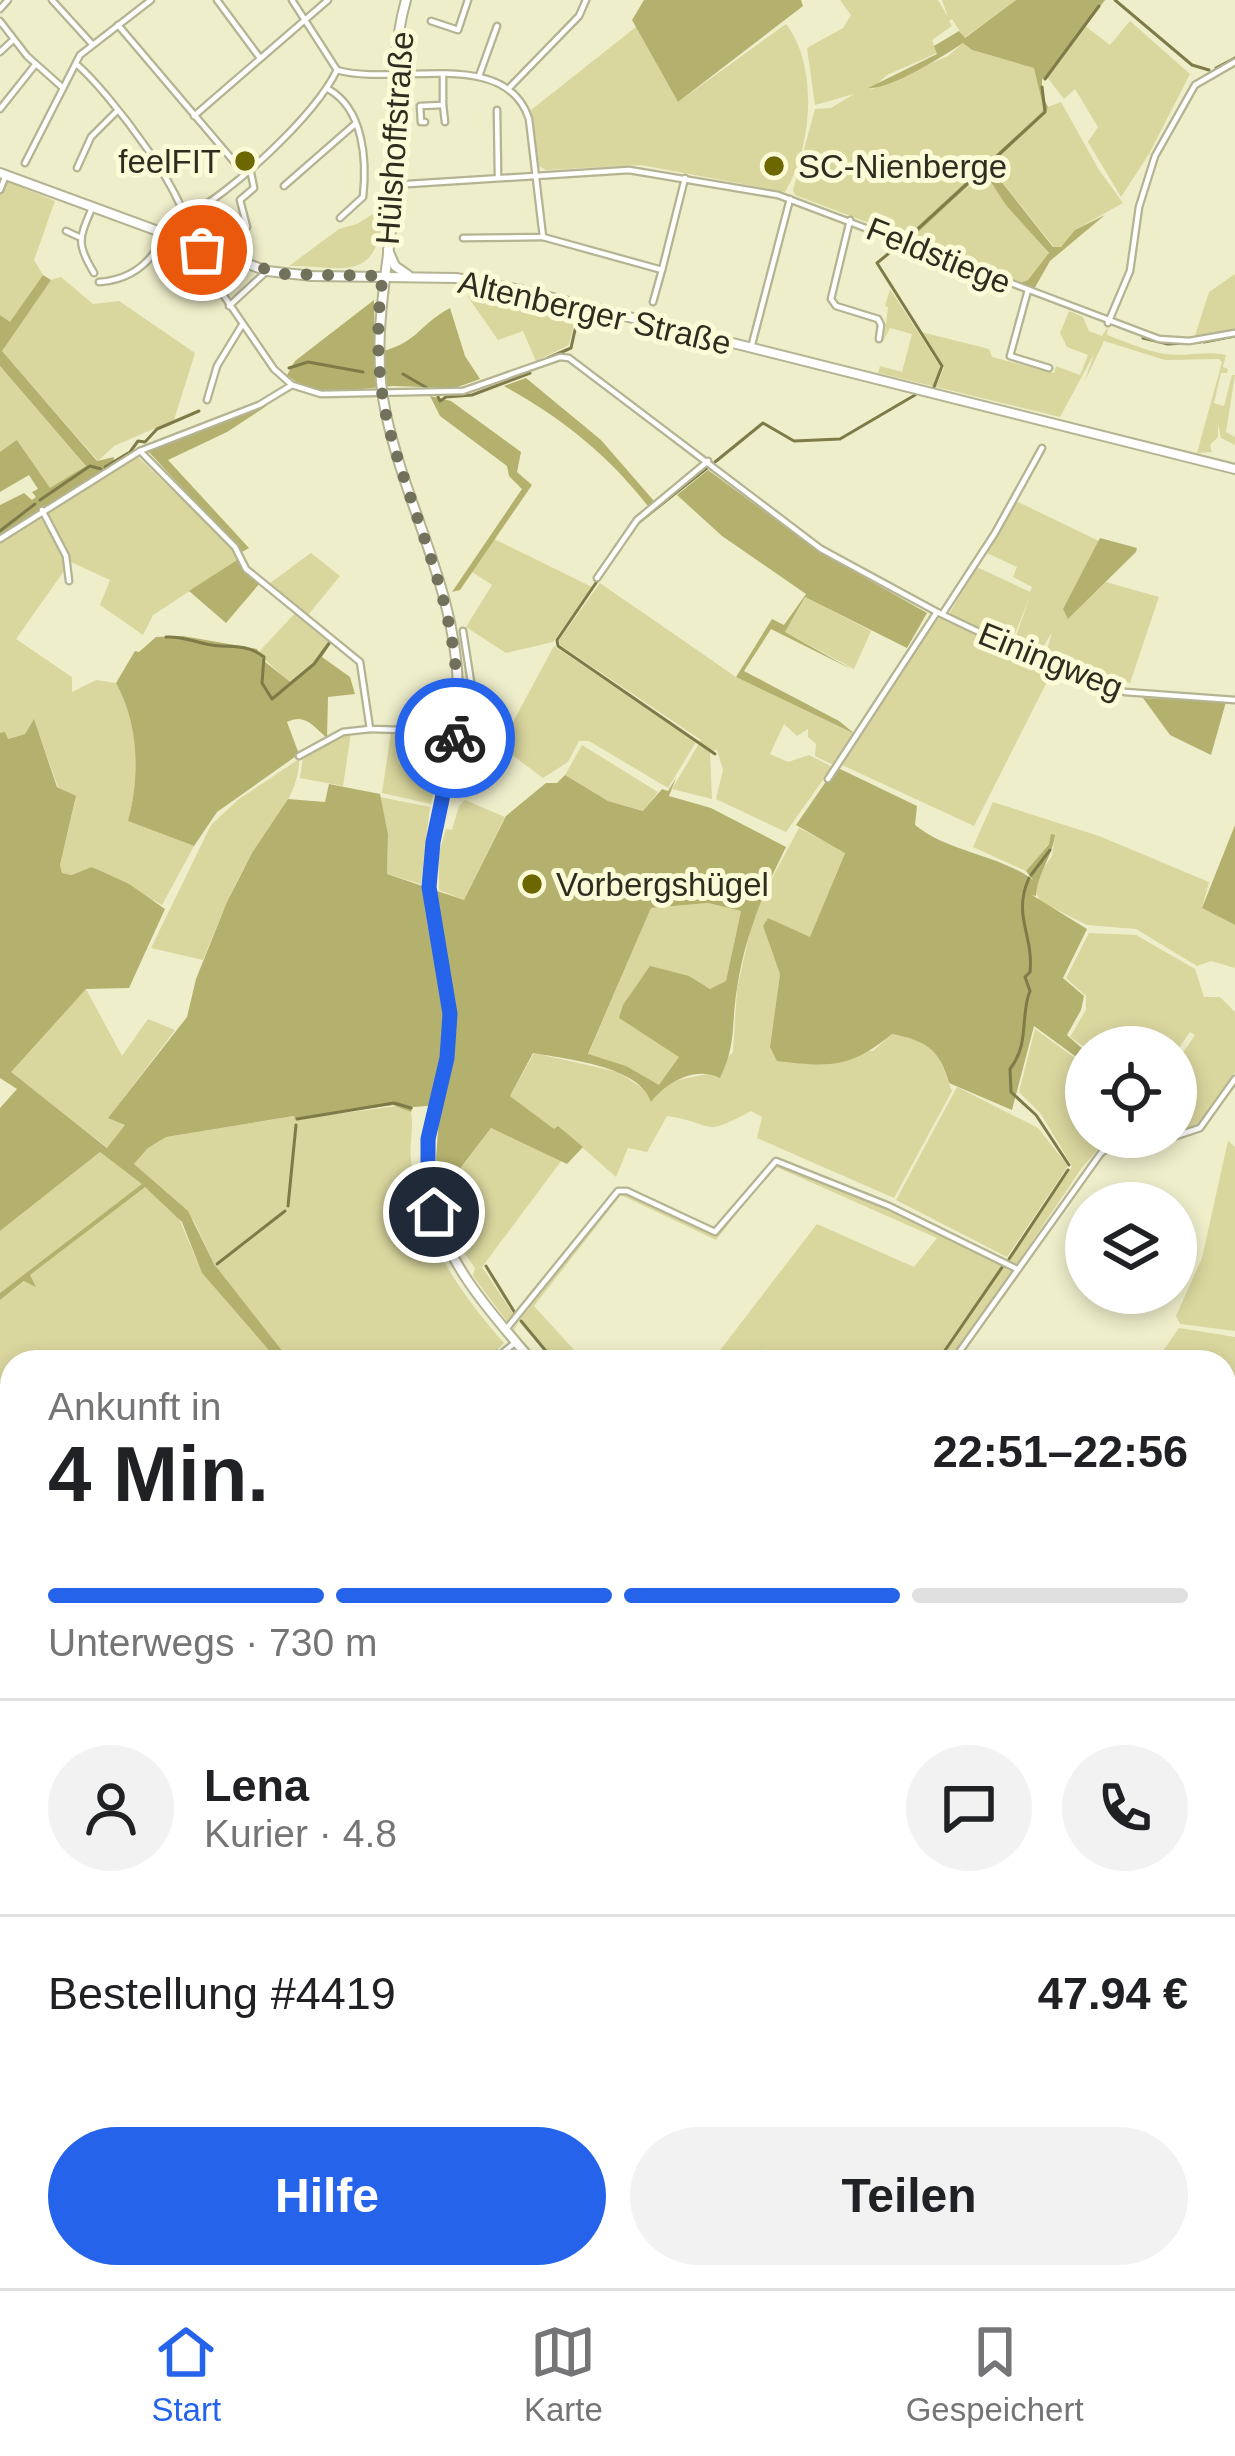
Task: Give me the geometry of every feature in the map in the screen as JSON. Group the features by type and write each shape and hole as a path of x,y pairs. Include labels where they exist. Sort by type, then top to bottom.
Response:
{"main road":[{"name":"Hülshoffstraße","path":"406,0 395,74 395,185 383,276 382,392 391,434 434,559 457,669 456,731 430,868 431,910 450,1024 447,1058 428,1131 428,1179 448,1247 468,1282 523,1350"},
{"name":"Altenberger Straße","path":"3,174 267,271 456,278 521,290 1235,469"},
{"path":"388,248 392,262 408,275"}],"street":[{"path":"0,9 8,0"},
{"path":"52,0 92,44"},
{"path":"131,0 139,9"},
{"path":"26,163 76,64 92,44 151,0"},
{"path":"217,0 260,58"},
{"path":"292,0 337,70"},
{"path":"194,116 328,0"},
{"path":"431,21 458,30 468,0"},
{"path":"510,87 579,16 586,0"},
{"path":"0,21 35,65 63,88"},
{"path":"118,25 242,171"},
{"path":"479,76 497,26"},
{"path":"0,52 13,40"},
{"path":"1108,323 1130,271 1139,207 1155,156 1192,88 1235,62"},
{"path":"76,64 160,169 191,230 187,244"},
{"path":"0,109 35,65"},
{"path":"337,70 479,76 510,87 527,112 543,237"},
{"path":"185,217 212,202 250,168 328,89 337,70"},
{"path":"443,76 445,122"},
{"path":"328,89 338,95 364,143 364,194 340,218"},
{"path":"425,122 421,122 420,106 443,105"},
{"path":"497,110 498,177"},
{"path":"77,168 92,137 117,111"},
{"path":"284,187 355,124"},
{"path":"250,168 254,188 240,200 247,227 215,255 211,277 242,326 292,385 329,395 382,392"},
{"name":"Feldstiege","path":"408,184 631,170 685,178 790,199 1108,323 1173,341 1235,333"},
{"path":"0,190 3,174"},
{"path":"653,302 685,178"},
{"path":"752,347 790,199"},
{"path":"92,208 80,236 82,254 94,273"},
{"name":"Feldstiege","path":"850,220 831,299 836,306 878,319 879,339"},
{"path":"66,231 80,236"},
{"path":"99,282 139,270 164,236"},
{"path":"463,238 543,237 662,270"},
{"path":"229,306 267,271"},
{"name":"Feldstiege","path":"1028,290 1010,356 1049,368"},
{"path":"207,400 218,366 242,326"},
{"name":"Einingweg","path":"382,392 463,391 560,357 569,358 821,549 939,613 1019,652 1130,693 1235,700"},
{"path":"0,539 140,451 265,402 292,385"},
{"name":"Einingweg","path":"828,778 995,533 1042,448"},
{"path":"140,451 235,547 246,568 360,662 370,729"},
{"path":"597,578 637,520 708,461"},
{"path":"42,510 66,556 69,581"},
{"path":"299,756 343,732 472,732 476,718 463,632"},
{"path":"1197,1129 1235,1079"},
{"path":"960,1350 1097,1158"},
{"path":"506,1330 616,1193 627,1191 715,1232 776,1161 889,1206 1017,1269"},
{"path":"506,1350 516,1342"}],"shaded area":[{"path":"644,0 801,0 803,6 678,102 632,20"},
{"path":"840,0 938,0 948,17 942,0 1016,0 964,38 952,19 952,26 932,40 937,53 887,75 870,90 948,56 963,43 972,50 1035,68 1044,110 906,237 795,195 793,190 815,109 831,108 854,94 815,105 807,48 843,28 851,15"},
{"path":"1016,0 1105,0 1042,79 1046,113 989,166 1053,247 1061,247 1075,230 1105,215 1050,261 1034,289 1020,283 1028,280 1049,253 986,175 906,237 1044,110 1034,68 972,50 963,43 902,78 868,88 937,54 934,46 959,31 965,38"},
{"path":"1130,21 1190,74 1121,197 1088,142 1098,127 1075,89 1064,99 1047,77 1085,26 1110,45"},
{"path":"786,24 804,62 808,107 801,153 785,192 641,165 546,170 539,166 531,110 636,27 678,102"},
{"path":"1061,102 1123,203 1075,230 1063,246 1055,248 989,166 1048,107"},
{"path":"983,174 1049,254 1028,280 1020,283 909,239"},
{"path":"6,181 55,201 34,260 43,275 10,323 0,315 0,195"},
{"path":"373,214 384,217 379,238 364,262 341,268 289,266 339,229"},
{"path":"1235,274 1235,329 1195,336 1209,292"},
{"path":"43,275 51,280 2,351 97,461 114,457 113,465 0,536 0,505 24,493 32,500 36,497 32,492 38,489 29,475 0,492 0,452 17,440 50,488 86,466 0,366 0,315 10,322"},
{"path":"61,277 93,304 119,301 195,353 174,420 114,446 98,461 1,350 51,280"},
{"path":"890,289 940,366 936,386 944,368 921,332 989,349 992,357 1054,373 1056,366 1080,375 1088,355 1067,347 1060,333 1069,311 1083,317 1089,331 1102,336 1108,327 1107,335 1151,351 1226,355 1223,367 1227,373 1221,373 1214,403 1224,406 1235,375 1226,432 1235,437 1235,445 1221,438 1218,424 1212,452 1197,453 1222,362 1219,359 1165,360 1104,341 1084,383 1094,354 1060,417 878,373 880,366 902,372 912,334 890,328 884,340"},
{"path":"471,293 517,297 577,312 569,345 536,361 523,331 498,340 468,297"},
{"path":"374,300 375,353 409,340 450,308 465,356 480,379 455,388 392,386 321,393 287,375 295,361"},
{"path":"0,366 86,466 50,489 18,441 0,452"},
{"path":"526,378 601,440 654,501 648,506 582,438 504,386"},
{"path":"430,396 451,401 521,452 517,472 532,485 460,590 452,592 522,489 509,476 507,466 440,416"},
{"path":"268,405 227,432 168,460 249,548 242,552 148,451"},
{"path":"137,456 234,550 237,560 153,615 143,635 100,605 110,580 69,561 47,511"},
{"path":"708,470 818,551 927,613 907,648 805,597 785,632 853,670 771,629 744,671 855,734 736,677 772,619 784,625 806,594 722,536 677,495"},
{"path":"1016,501 1099,541 1063,609 1069,618 1106,582 1159,597 1130,683 1046,654 1052,632 1040,652 1014,642 1030,596 1011,644 949,614 977,567 1030,592 1032,587 1013,577 1017,567 987,553"},
{"path":"41,515 66,568 16,639 72,677 72,692 96,680 116,683 129,716 135,751 128,821 194,846 162,905 93,867 62,873 76,797 58,787 34,720 25,734 7,739 0,733 0,543"},
{"path":"1100,538 1137,548 1136,552 1068,619 1063,609"},
{"path":"494,539 592,587 553,642 506,653 466,627 492,585 472,572"},
{"path":"311,553 340,576 308,615 270,583"},
{"path":"237,560 260,583 226,623 189,591"},
{"path":"600,583 736,677 855,734 833,765 815,756 816,744 808,737 808,729 797,736 784,724 770,754 788,762 809,755 832,767 786,832 716,799 723,770 717,750 710,751 712,799 672,789 701,740 560,645"},
{"path":"805,597 871,631 854,669 785,632"},
{"path":"296,612 330,640 313,664 290,683 258,653"},
{"path":"939,618 1053,670 974,826 842,765"},
{"path":"183,636 257,649 290,682 313,664 329,642 322,657 350,677 355,694 328,697 327,738 304,720 287,722 299,754 217,812 194,846 128,821 135,751 129,716 116,683 135,651 156,637"},
{"path":"554,646 696,742 668,788 589,741 579,741 568,762 543,778 500,746"},
{"path":"1143,698 1226,702 1211,755 1170,735"},
{"path":"34,719 57,787 76,796 62,873 71,875 92,867 129,884 165,909 129,988 86,989 11,1072 107,1148 125,1125 108,1118 187,1017 196,979 252,853 288,799 325,802 329,784 380,794 388,834 387,874 464,900 506,816 546,783 557,783 565,775 608,801 643,811 676,778 669,796 711,808 786,847 762,898 745,951 731,1044 720,1078 701,1074 682,1078 651,1102 633,1080 618,1072 533,1053 510,1096 583,1147 567,1164 491,1128 440,1195 436,1158 440,1105 413,1107 411,1112 393,1105 294,1116 166,1137 148,1148 134,1164 188,1211 214,1264 282,1350 269,1350 202,1273 182,1222 145,1187 30,1275 36,1287 24,1281 0,1300 0,1293 142,1184 100,1152 0,1231 0,1108 17,1089 0,1078 0,733 5,732 8,739 25,734","holes":["708,903 741,911 726,981 710,989 689,976 650,966 623,1005 619,1018 679,1057 659,1085 626,1066 588,1054 651,908"]},
{"path":"351,733 343,786 300,778 303,757"},
{"path":"391,733 446,734 431,804 382,793"},
{"path":"582,745 658,792 644,811 608,801 565,775"},
{"path":"299,759 294,788 245,866 203,960 151,948 211,825 239,799"},
{"path":"836,767 917,806 915,825 929,834 1033,880 1026,871 1049,844 1051,834 1055,835 1036,896 1032,895 1087,929 1063,978 1084,996 1072,1026 1065,1026 1065,1049 1034,1026 1012,1110 949,1083 930,1048 892,1034 851,1060 777,1061 770,1047 780,974 763,926 768,918 810,937 845,853 796,825"},
{"path":"380,797 430,807 421,884 387,874 388,834"},
{"path":"465,800 505,817 464,900 439,890 439,853 446,829 452,830"},
{"path":"993,802 1099,836 1209,882 1202,908 1235,925 1235,968 1211,961 1197,966 1136,929 1087,925 1040,901 1037,878 1052,856 1055,836 1026,871 973,847"},
{"path":"1235,825 1235,925 1202,908"},
{"path":"799,828 845,852 810,938 768,918 763,926 780,974 770,1047 873,1051 892,1034 934,1050 952,1091 894,1198 757,1138 762,1117 751,1111 715,1127 667,1116 647,1152 628,1148 616,1177 559,1127 554,1130 510,1096 534,1053 618,1072 648,1092 658,1092 669,1082 712,1073 733,1052 737,989 755,910"},
{"path":"708,903 741,911 726,982 710,989 688,976 619,1018 680,1057 659,1086 626,1066 588,1055 651,908"},
{"path":"1089,933 1136,935 1195,969 1204,997 1220,997 1235,1012 1235,1072 1197,1128 1197,1026 1077,1026 1086,1010 1086,996 1066,978"},
{"path":"86,989 122,1056 148,1019 175,1030 109,1117 125,1125 108,1148 10,1072"},
{"path":"1035,1029 1065,1051 1065,1154 1041,1114 1019,1092"},
{"path":"957,1087 1038,1128 1068,1166 1007,1257 896,1200"},
{"path":"398,1106 411,1112 411,1154 422,1212 442,1259 504,1343 497,1350 282,1350 216,1267 257,1234 214,1264 194,1221 134,1164 166,1137"},
{"path":"491,1128 562,1160 482,1267 514,1315 509,1324 473,1276 475,1268 452,1236 440,1196"},
{"path":"1228,1141 1235,1147 1235,1331 1180,1324 1176,1316 1197,1314 1197,1269"},
{"path":"100,1152 143,1184 0,1293 0,1231"},
{"path":"1067,1158 1090,1158 1072,1182 1065,1182 1065,1193 1017,1264 1009,1261 1072,1166"},
{"path":"772,1165 889,1207 1013,1269 957,1350 764,1350 768,1346 764,1350 720,1350 817,1224 914,1267 937,1238 774,1166 716,1240 621,1195 534,1306 574,1350 546,1350 520,1320 514,1330 531,1350 527,1350 511,1331 616,1195 627,1193 715,1234"},
{"path":"144,1186 178,1216 202,1273 269,1350 0,1350 0,1300 25,1281 35,1286 29,1276"},
{"path":"1179,1328 1235,1337 1235,1350 1164,1350"}],"waterway":[{"path":"1115,0 1192,65 1209,70"},
{"path":"1045,79 1099,6"},
{"path":"1216,68 1235,58"},
{"path":"907,239 1045,112 1042,87"},
{"path":"899,245 877,263 942,366 934,387"},
{"path":"548,358 571,348 579,312"},
{"path":"1204,342 1235,336"},
{"path":"1143,338 1168,344 1200,342"},
{"path":"289,368 308,362 363,372"},
{"path":"438,397 440,401 472,395 530,373"},
{"path":"403,374 427,388"},
{"path":"715,462 763,423 794,441 840,439 915,395"},
{"path":"105,467 157,429 199,411"},
{"path":"40,500 90,466 101,469"},
{"path":"630,535 638,523 707,468"},
{"path":"0,531 35,504"},
{"path":"600,577 557,640 558,646 715,754"},
{"path":"166,637 257,652 264,657 262,683 272,699 314,664 330,642"},
{"path":"1031,875 1050,850"},
{"path":"1029,878 1023,915 1030,959 1025,977 1030,991 1020,1050 1010,1069 1011,1092 1036,1115 1069,1165"},
{"path":"297,1119 394,1103 411,1108"},
{"path":"288,1206 296,1125"},
{"path":"1009,1259 1068,1170"},
{"path":"217,1264 285,1211"},
{"path":"486,1266 515,1313"},
{"path":"945,1350 1003,1266"},
{"path":"521,1321 545,1350"}],"way so far":[{"path":"202,250 282,274 383,276 382,392 449,615 458,685 455,738"}],"place":[{"name":"feelFIT","path":"245,161"},
{"name":"SC-Nienberge","path":"774,166"},
{"name":"Vorbergshügel","path":"532,884"}],"route":[{"path":"434,1212 428,1139 447,1058 450,1014 429,887 433,842 455,738"}]}
